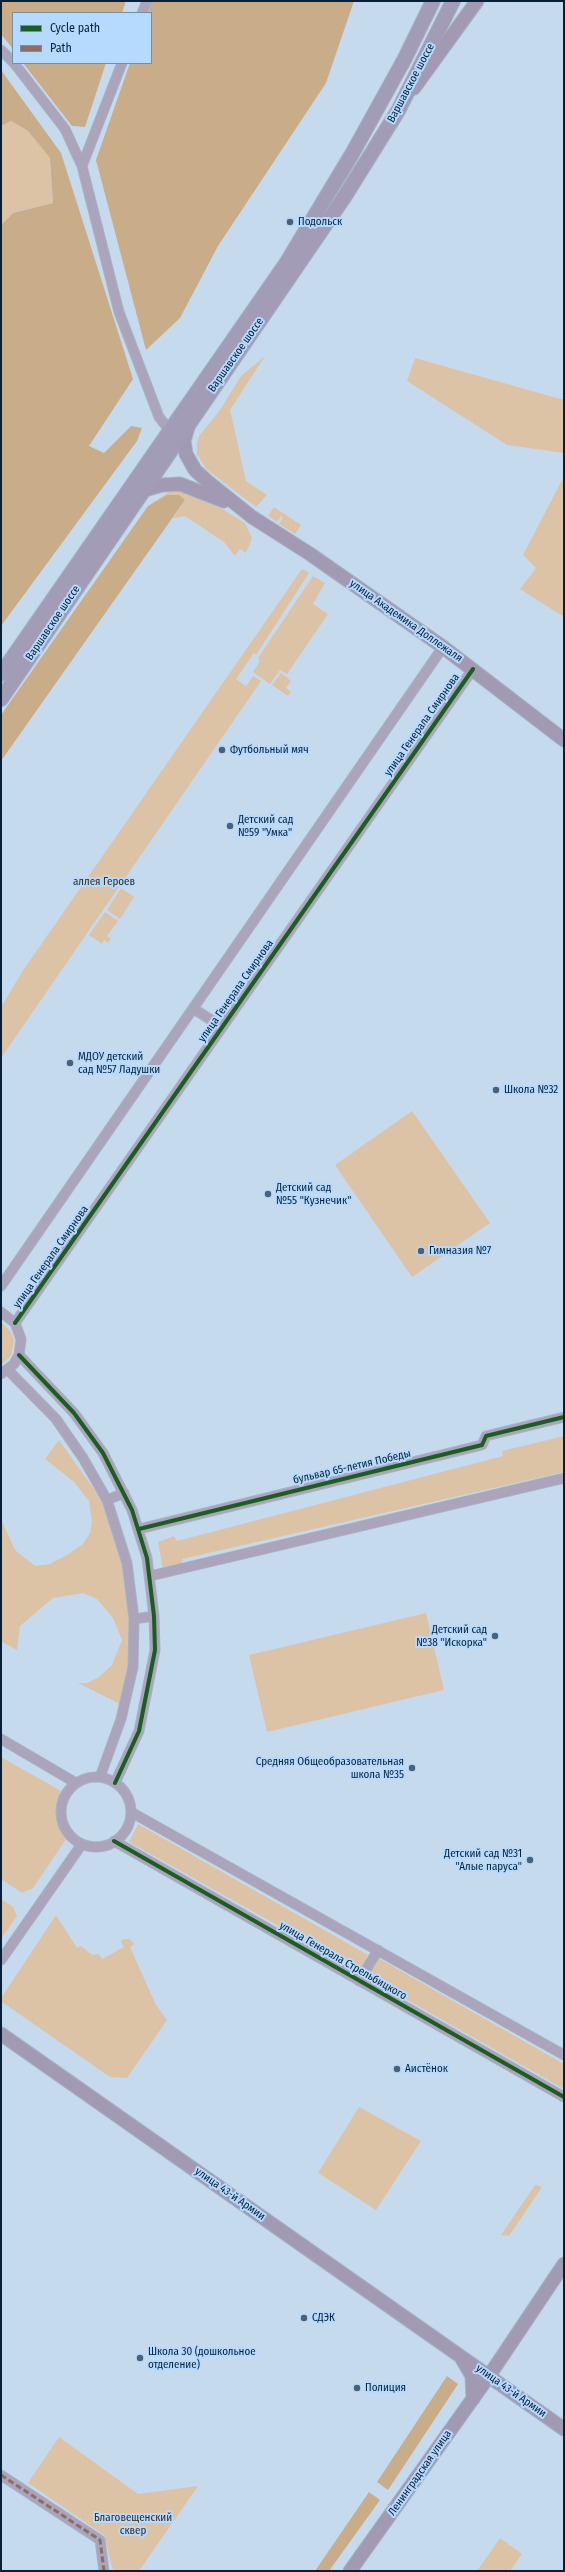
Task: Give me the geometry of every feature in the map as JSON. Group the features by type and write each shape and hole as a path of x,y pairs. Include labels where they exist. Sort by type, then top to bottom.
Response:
{"main road":[{"name":"Варшавское шоссе","path":"1,674 312,222 404,60 433,1"},
{"name":"Варшавское шоссе","path":"1,699 141,491 323,229 398,111 453,1"},
{"path":"398,111 477,1"},
{"name":"улица Академика Доллежаля","path":"189,423 184,441 189,463 207,481 242,510 310,554 444,647 564,740"},
{"name":"улица Академика Доллежаля","path":"141,491 162,485 180,484 189,486 242,510"},
{"name":"улица 43-й Армии","path":"1,2034 564,2429"},
{"path":"489,2376 564,2264"},
{"name":"улица 43-й Армии","path":"458,2354 472,2376 472,2399"},
{"name":"Ленинградская улица","path":"350,2571 489,2376"}],"street":[{"path":"142,12 147,1"},
{"path":"1,50 12,62"},
{"path":"14,64 65,129 82,166 120,312 159,417 170,430"},
{"path":"82,166 122,64"},
{"path":"1,1286 444,647"},
{"name":"улица Генерала Смирнова","path":"15,1323 473,669"},
{"path":"194,1009 222,1027"},
{"path":"1,1312 15,1323 21,1339 19,1356 4,1372 56,1419 83,1458 107,1500 127,1563 134,1619 133,1667 128,1695 100,1777"},
{"path":"19,1356 74,1413 103,1453 124,1493 139,1529 150,1576 154,1616 155,1650 139,1731 116,1783"},
{"name":"бульвар 65-летия Победы","path":"139,1529 482,1446 486,1436 564,1417"},
{"path":"150,1576 564,1478"},
{"path":"107,1500 124,1493"},
{"path":"134,1619 154,1616"},
{"path":"1,1739 76,1782"},
{"path":"100,1777 116,1783 129,1801 131,1812 126,1828 114,1841 93,1847 82,1844 66,1830 62,1821 63,1799 76,1782 84,1779 100,1777"},
{"path":"131,1812 564,2054"},
{"name":"улица Генерала Стрельбицкого","path":"114,1841 564,2097"},
{"path":"1,1960 82,1844"},
{"path":"359,1981 378,1950"},
{"path":"1,2475 100,2540 104,2571"}],"green space":[{"path":"11,121 28,131 50,158 53,203 13,213 1,225 1,126"},
{"path":"265,356 230,410 246,481 267,495 256,507 206,469 197,454 197,444 199,436 220,410 241,376"},
{"path":"415,358 564,400 564,453 507,445 407,381"},
{"path":"564,476 564,617 520,589 536,568 523,555"},
{"path":"173,489 197,493 245,523 252,538 246,553 240,549 235,556 224,542 185,516 173,518 185,500 170,495 148,506"},
{"path":"274,507 301,525 295,534 279,524 283,517 281,516 277,522 268,516"},
{"name":"аллея Героев","path":"302,569 309,573 256,655 254,653 236,679 246,686 253,676 261,681 1,1058 1,1007 24,969"},
{"path":"313,576 325,583 313,604 328,614 287,674 280,670 270,684 253,672 260,661 258,658"},
{"path":"281,673 291,681 286,688 291,692 288,696 272,685"},
{"path":"121,888 134,897 120,919 107,910"},
{"path":"105,912 118,921 107,936 111,939 108,943 104,940 102,944 89,935"},
{"path":"412,1111 490,1223 412,1277 335,1165"},
{"path":"1,1322 11,1332 14,1340 11,1356 1,1365"},
{"path":"564,1436 564,1472 182,1559 182,1564 163,1569 158,1542 174,1536 177,1541 503,1456 502,1451"},
{"path":"59,1440 106,1506 124,1568 131,1622 130,1658 120,1704 78,1683 87,1683 99,1677 112,1665 122,1640 113,1618 97,1599 83,1593 53,1598 20,1626 17,1650 1,1641 1,1519 15,1550 35,1566 50,1564 67,1555 83,1544 90,1533 92,1522 89,1501 74,1482 45,1459"},
{"path":"426,1613 444,1690 267,1732 249,1655"},
{"path":"1,1757 61,1791 56,1810 61,1830 67,1838 33,1888 22,1893 1,1879"},
{"path":"138,1824 368,1955 359,1971 129,1842"},
{"path":"1,1899 13,1907 17,1916 1,1939"},
{"path":"56,1915 77,1948 81,1946 92,1955 99,1954 102,1959 124,1947 121,1941 124,1939 130,1939 134,1944 130,1947 156,2005 167,2020 127,2078 110,2077 2,2002 1,1998"},
{"path":"378,1958 564,2064 564,2089 367,1977"},
{"path":"359,2107 421,2141 376,2210 318,2173"},
{"path":"535,2185 542,2187 509,2236 501,2235"},
{"name":"Благовещенский сквер","path":"59,2437 138,2494 198,2486 139,2571 113,2571 104,2535 28,2483"},
{"path":"500,2538 522,2554 510,2571 477,2571"}],"shaded area":[{"path":"1,1 126,1 122,12 12,12 12,48 1,34"},
{"path":"152,1 354,1 326,83 218,246 180,318 146,350 96,160 130,64 152,64 152,12 148,12"},
{"path":"24,64 106,64 85,127 72,126"},
{"path":"1,70 61,153 133,379 89,446 104,453 131,426 142,428 137,441 1,626 1,225 13,213 53,203 50,158 28,131 11,121 1,126"},
{"path":"167,495 179,495 185,500 1,761 1,715 148,506"},
{"path":"447,2376 458,2384 388,2490 377,2482"},
{"path":"369,2492 380,2500 329,2571 315,2571"}],"marked path":[{"path":"1,2475 100,2540 104,2571"}],"cycle path":[{"path":"15,1323 473,669"},
{"path":"19,1355 74,1413 103,1453 132,1510 147,1558 154,1616 155,1650 139,1731 115,1783"},
{"path":"139,1529 482,1445 486,1436 564,1417"},
{"path":"114,1841 564,2097"}],"place":[{"name":"Подольск","path":"290,222"},
{"name":"Футбольный мяч","path":"222,750"},
{"name":"Детский сад №59 \"Умка\"","path":"230,826"},
{"name":"МДОУ детский сад №57 Ладушки","path":"70,1063"},
{"name":"Школа №32","path":"496,1090"},
{"name":"Детский сад №55 \"Кузнечик\"","path":"268,1194"},
{"name":"Гимназия №7","path":"421,1251"},
{"name":"Детский сад №38 \"Искорка\"","path":"495,1636"},
{"name":"Средняя Общеобразовательная школа №35","path":"412,1768"},
{"name":"Детский сад №31 \"Алые паруса\"","path":"530,1860"},
{"name":"Аистёнок","path":"397,2069"},
{"name":"СДЭК","path":"304,2318"},
{"name":"Школа 30 (дошкольное отделение)","path":"140,2358"},
{"name":"Полиция","path":"357,2388"}]}
